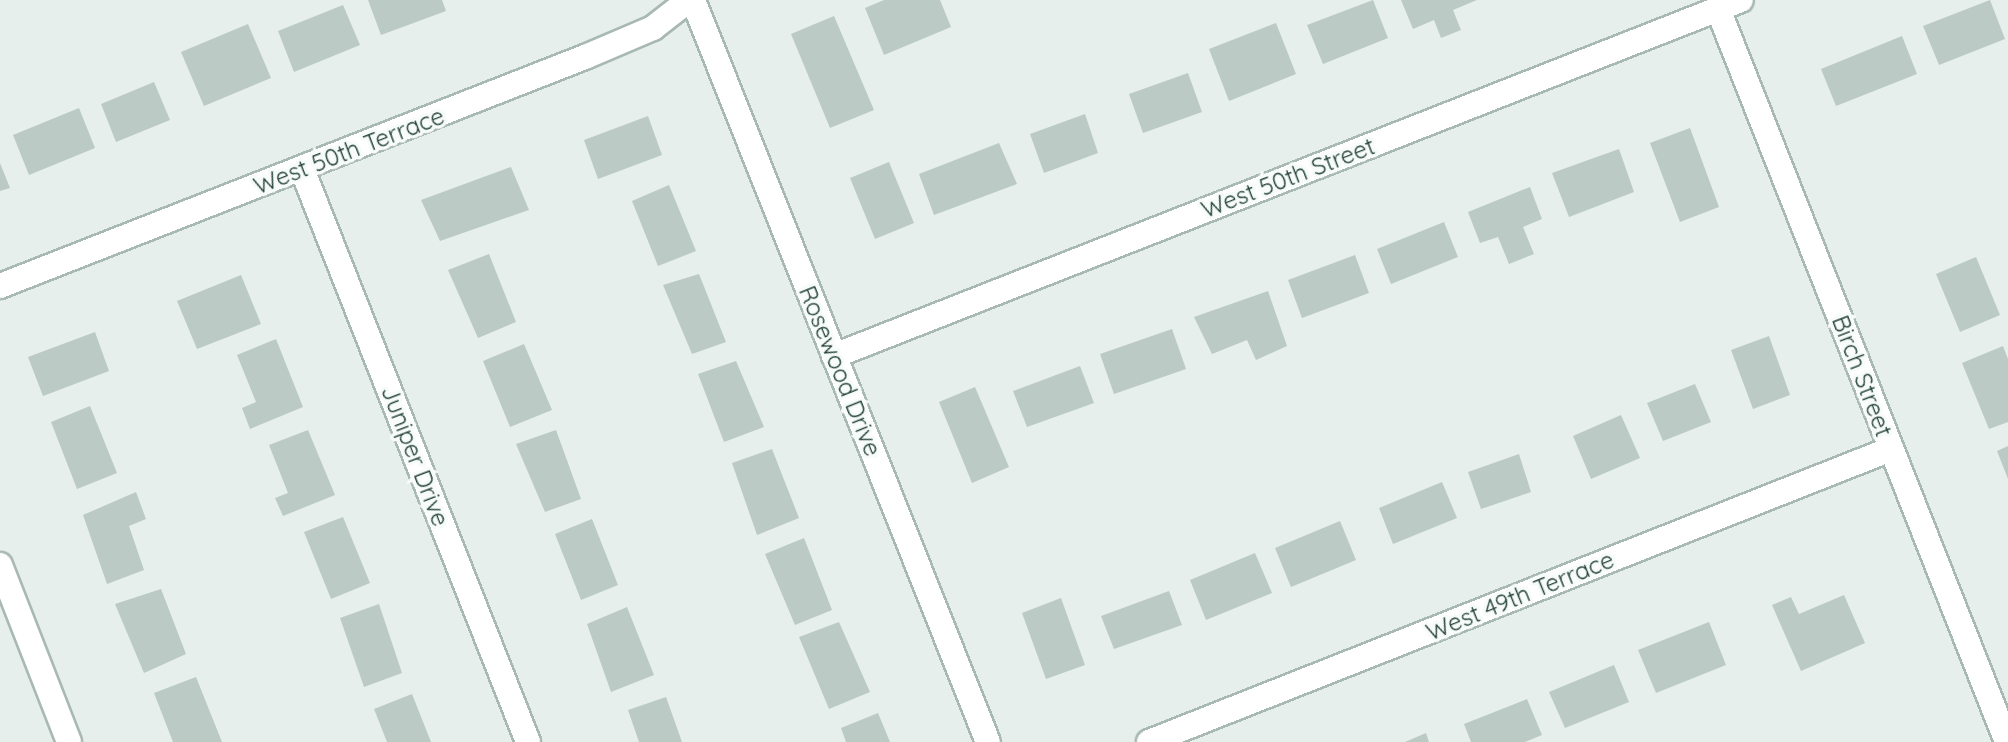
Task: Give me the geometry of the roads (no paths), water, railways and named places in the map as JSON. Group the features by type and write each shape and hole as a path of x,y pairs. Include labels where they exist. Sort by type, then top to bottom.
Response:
{"street":[{"name":"West 50th Terrace","path":"0,286 599,52 653,28 691,0"},
{"name":"Rosewood Drive","path":"691,0 988,742"},
{"name":"West 50th Street","path":"834,356 1741,0"},
{"name":"Birch Street","path":"1718,9 1891,449 1998,685 2007,742"},
{"name":"Juniper Drive","path":"302,169 528,742"},
{"name":"West 49th Terrace","path":"1149,742 1891,449"},
{"path":"0,565 69,742"}]}
